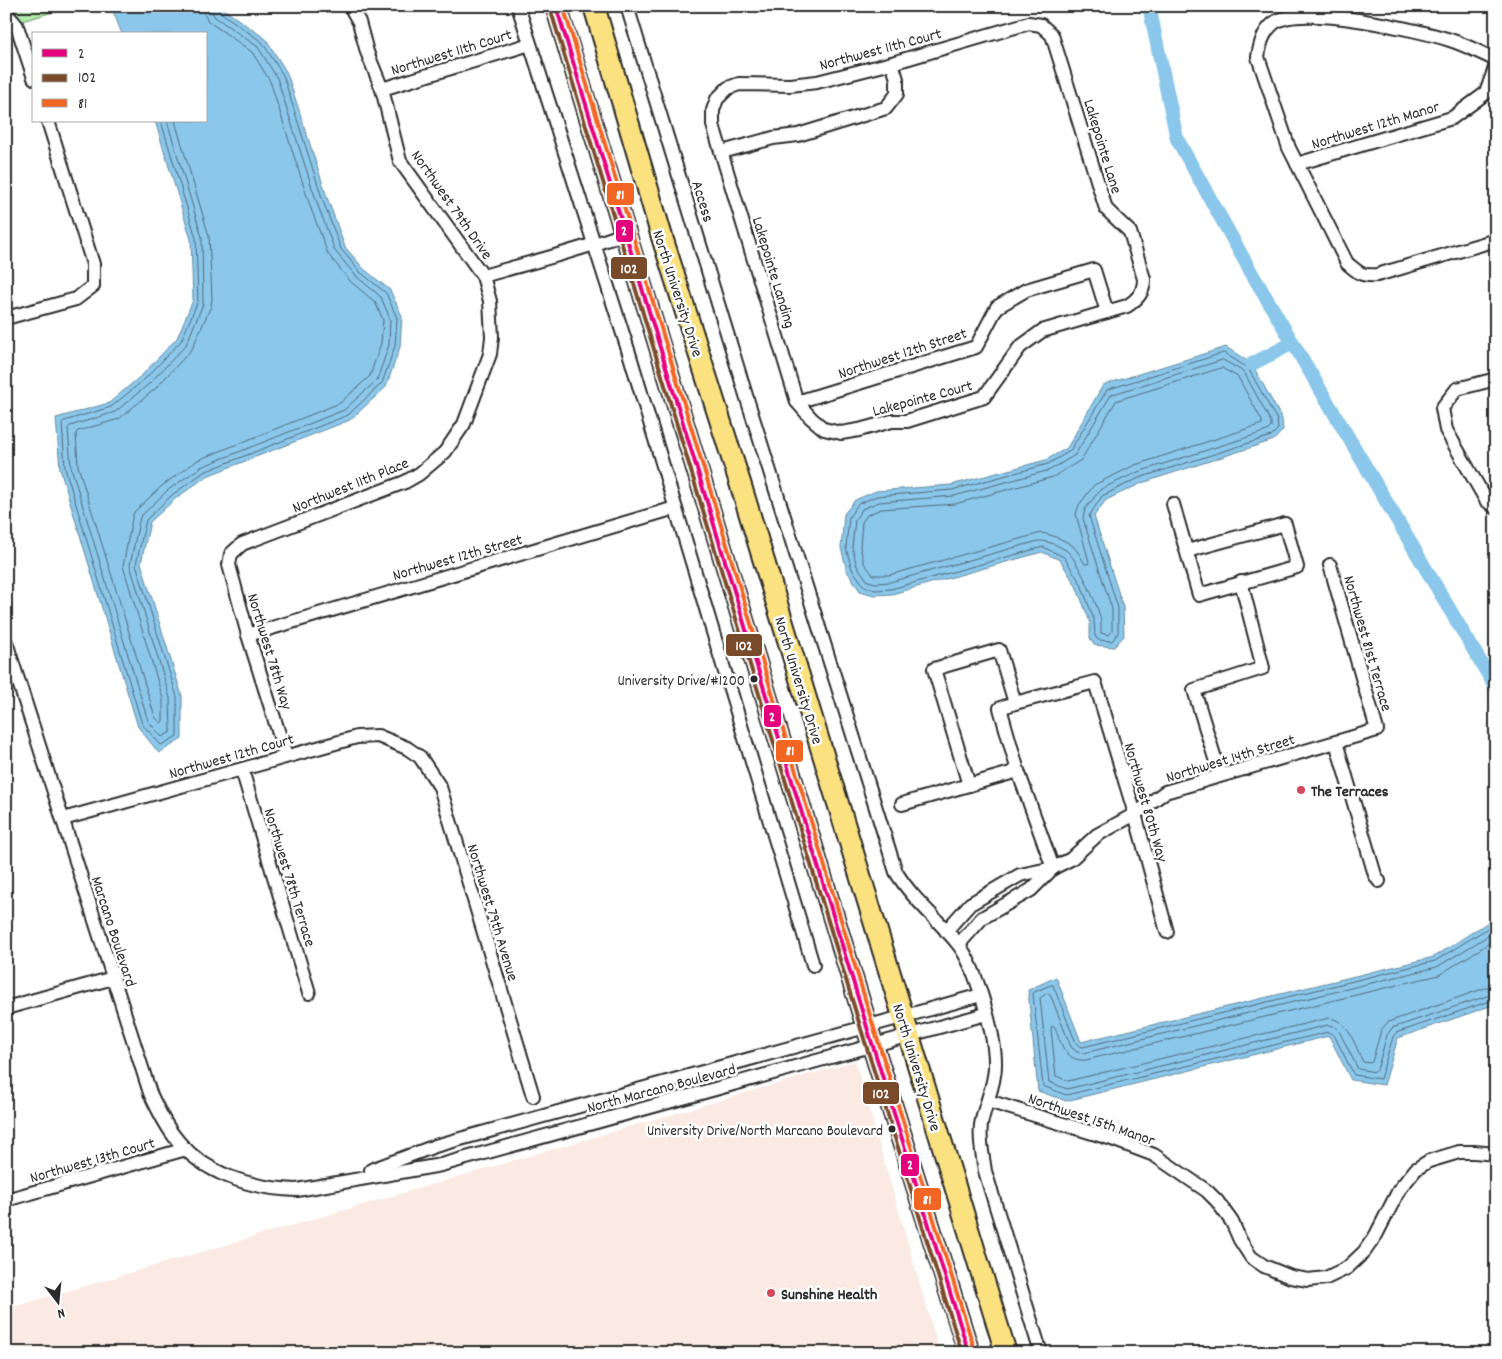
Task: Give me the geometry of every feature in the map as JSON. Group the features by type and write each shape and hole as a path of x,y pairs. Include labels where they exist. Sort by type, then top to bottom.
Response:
{"main road":[{"name":"North University Drive","path":"556,6 867,1027 970,1351"},
{"name":"North University Drive","path":"594,9 652,206 744,496 1006,1353"},
{"path":"615,198 652,206"}],"street":[{"name":"Northwest 79th Drive","path":"350,6 359,22 367,52 382,89 400,161 483,276 490,301 492,336"},
{"path":"518,6 630,356 813,965"},
{"name":"Access","path":"627,6 749,405 896,872 905,887 959,944 975,974 993,1042 995,1066 982,1125 981,1148 985,1171 1040,1353"},
{"path":"6,13 17,26 32,72"},
{"path":"1496,60 1452,40 1408,28 1336,17 1286,17 1274,22 1265,33 1258,57 1289,148 1347,263 1364,276 1377,275 1496,240"},
{"name":"Northwest 11th Court","path":"739,84 790,85 817,82 892,63 1029,23 1041,25 1052,35"},
{"name":"Lakepointe Lane","path":"1052,35 1106,209 1130,232 1138,259"},
{"name":"Northwest 11th Court","path":"382,89 530,44"},
{"path":"722,152 773,138 798,135 886,108 898,94 897,79 892,63"},
{"name":"Northwest 12th Manor","path":"1296,164 1452,118 1486,93 1496,66"},
{"name":"Lakepointe Landing","path":"739,84 728,88 717,99 713,110 713,126 797,402"},
{"path":"6,318 76,299 93,286 93,264 48,122"},
{"path":"483,276 594,245 626,233"},
{"name":"Lakepointe Court","path":"797,402 824,429 841,433 892,421 907,420 984,397 1020,347 1042,331 1127,306 1136,301 1144,286 1144,279 1138,259"},
{"name":"Northwest 12th Street","path":"797,402 976,347 997,307 1026,290 1094,270 1107,312"},
{"name":"Northwest 11th Place","path":"231,554 242,544 405,482 432,464 445,452 464,424 490,354 492,336"},
{"path":"1496,378 1457,389 1442,408 1446,430 1486,500 1496,508"},
{"path":"1173,504 1199,595 1297,567 1285,524 1187,551"},
{"name":"Northwest 12th Street","path":"248,635 675,508"},
{"name":"Northwest 78th Way","path":"231,554 228,565 286,756"},
{"name":"Northwest 81st Terrace","path":"1330,565 1377,730"},
{"path":"1220,775 1194,690 1263,668 1241,582"},
{"name":"Marcano Boulevard","path":"6,642 150,1093 161,1117 175,1138 186,1149 204,1164 252,1185"},
{"path":"969,784 934,670 998,650 1015,703 1000,708 1018,771 1053,868"},
{"name":"Northwest 80th Way","path":"1015,703 1095,682 1135,814 1167,932"},
{"name":"Northwest 14th Street","path":"946,931 970,904 1020,875 1053,868 1071,859 1097,835 1135,814 1165,792 1377,730"},
{"name":"Northwest 12th Court","path":"63,819 358,737 378,736 407,748"},
{"path":"1336,742 1375,875 1379,881"},
{"name":"Northwest 79th Avenue","path":"407,748 420,757 440,787 533,1096"},
{"name":"Northwest 78th Terrace","path":"242,770 309,993"},
{"path":"902,804 1018,771"},
{"name":"Northwest 14th Street","path":"959,944 982,918 1031,890 1053,868"},
{"path":"6,1008 113,978"},
{"name":"North Marcano Boulevard","path":"343,1180 435,1146 981,995"},
{"name":"North Marcano Boulevard","path":"252,1185 296,1190 343,1180 441,1165 986,1014"},
{"name":"Northwest 15th Manor","path":"988,1101 1109,1138 1154,1155 1207,1191 1217,1201 1232,1222 1240,1240 1251,1257 1264,1266 1291,1277 1308,1280 1326,1278 1347,1268 1364,1252 1376,1234 1398,1190 1416,1169 1429,1161 1459,1152 1496,1154"},
{"name":"Northwest 13th Court","path":"6,1200 186,1149"}],"shaded area":[{"path":"855,1061 940,1353 6,1353 6,1309"}],"green space":[{"path":"11,6 74,6 22,21"}],"water":[{"path":"111,6 219,6 266,39 287,73 345,247 364,269 390,290 402,316 400,347 386,387 350,420 207,476 175,499 150,522 141,563 182,696 182,739 159,753 138,727 60,469 56,418 109,403 142,375 177,338 193,300 191,239 155,122 208,122 208,32 121,32"},
{"path":"1226,347 1252,364 1282,419 1283,430 1274,440 1142,483 1106,500 1094,516 1123,607 1124,636 1114,647 1094,645 1090,638 1090,622 1076,586 1060,560 1042,552 892,594 874,595 860,591 847,571 841,548 844,514 855,500 876,491 951,485 1046,460 1067,448 1103,385"},
{"path":"1496,917 1496,1004 1398,1038 1384,1085 1351,1080 1329,1036 1066,1101 1038,1091 1028,990 1056,977 1081,1042 1434,957"}],"waterway":[{"path":"1149,6 1177,139 1251,272 1496,688"},
{"path":"1252,364 1293,343"}],"transit line":[{"name":"2","path":"556,6 867,1027 969,1353"},
{"name":"81","path":"563,6 873,1025 975,1351"},
{"name":"102","path":"550,8 861,1029 962,1353"}],"place":[{"name":"University Drive/#1200","path":"754,679"},
{"name":"The Terraces","path":"1301,790"},
{"name":"University Drive/North Marcano Boulevard","path":"892,1129"},
{"name":"Sunshine Health","path":"771,1293"}]}
